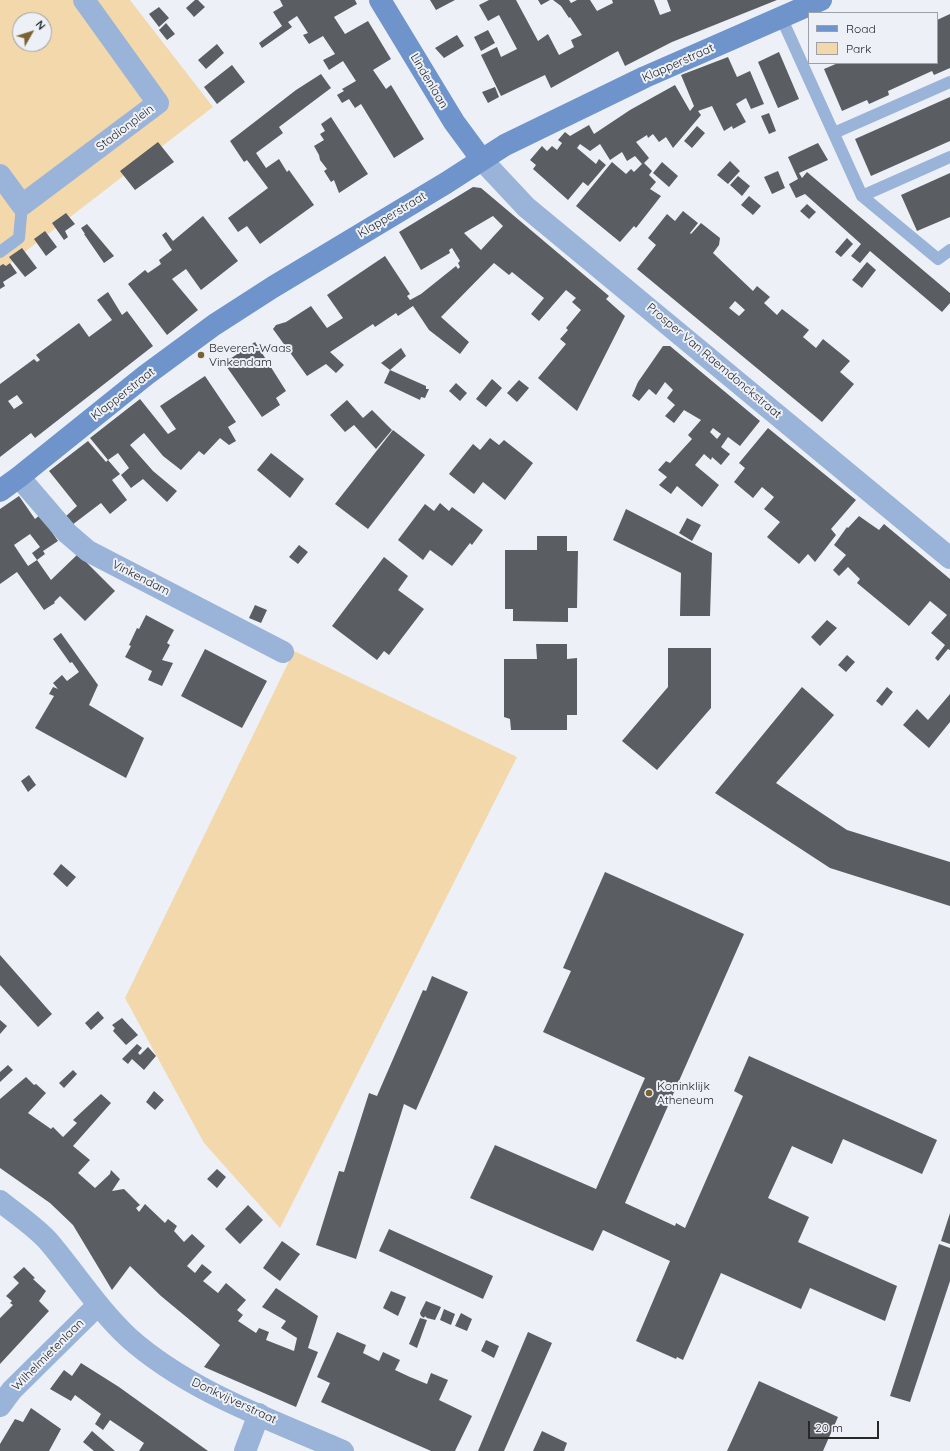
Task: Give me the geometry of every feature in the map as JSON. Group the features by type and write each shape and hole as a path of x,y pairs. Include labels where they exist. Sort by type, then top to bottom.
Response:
{"street":[{"name":"Lindenlaan","path":"380,0 454,122 482,160"},
{"name":"Klapperstraat","path":"0,490 19,477 146,376 214,325 273,287 446,183 505,145 645,77 821,0"},
{"name":"Stadionplein","path":"22,204 158,103 86,1"},
{"name":"Prosper Van Raemdonckstraat","path":"482,160 526,206 950,558"},
{"path":"0,175 22,204"},
{"name":"Vinkendam","path":"19,477 67,533 88,551 283,652"},
{"name":"Donkvijverstraat","path":"0,1201 48,1241 98,1306 129,1338 164,1365 204,1389 343,1451"},
{"name":"Wilhelmietenlaan","path":"0,1406 12,1390 98,1306"},
{"path":"245,1451 259,1414"}],"lane":[{"path":"781,17 862,196 938,259 950,250"},
{"path":"834,133 950,82"},
{"path":"862,196 950,157"},
{"path":"0,252 19,238 22,204"}],"green space":[{"path":"0,0 130,0 213,107 0,271"},
{"path":"294,651 517,757 280,1228 204,1143 125,998"}],"building":[{"path":"195,0 198,0 205,7 194,17 186,8"},
{"path":"280,0 355,0 357,4 334,17 345,34 368,21 391,59 373,70 386,89 391,85 424,139 394,158 361,104 355,108 349,99 342,103 337,95 344,91 342,89 356,81 343,61 329,70 323,60 335,54 323,36 309,44 303,35 308,33 297,16 288,22 292,27 262,48 259,43 282,26 273,12 283,6"},
{"path":"430,0 455,0 436,10"},
{"path":"489,0 516,0 538,41 548,34 559,55 574,47 571,40 582,35 561,6 553,0 569,0 571,3 577,0 590,0 597,11 613,3 612,0 654,0 660,15 671,11 667,0 777,0 672,42 625,66 618,51 551,88 545,75 501,96 481,55 497,47 501,57 517,49 499,15 488,21 479,5"},
{"path":"538,0 550,0 541,5"},
{"path":"159,7 169,18 159,27 149,14"},
{"path":"950,14 950,68 934,75 932,71 888,91 889,95 869,104 867,100 842,111 824,69 836,64 938,64 938,20"},
{"path":"166,23 175,34 167,40 159,30"},
{"path":"488,30 495,43 481,51 474,37"},
{"path":"457,35 464,46 444,58 435,48"},
{"path":"217,44 224,53 206,69 198,60"},
{"path":"779,52 799,99 778,108 758,62"},
{"path":"728,57 737,77 750,71 764,104 751,109 746,98 736,104 746,122 733,129 732,126 724,131 712,106 698,111 701,115 673,148 666,137 659,142 653,134 648,138 647,135 636,142 649,158 644,163 652,171 649,175 656,182 650,189 661,196 636,228 634,226 620,242 576,206 612,162 626,174 631,169 634,172 642,164 635,156 627,161 622,152 610,160 600,144 590,151 580,144 577,148 596,164 599,159 606,165 588,186 583,182 568,200 533,169 536,165 530,160 542,146 547,151 552,146 557,150 562,143 558,140 565,132 570,136 589,125 594,134 630,110 675,85 690,111 694,106 681,75"},
{"path":"232,65 245,82 217,104 204,87"},
{"path":"321,74 331,88 279,127 283,133 256,153 266,168 279,159 287,172 289,170 314,205 260,244 247,226 238,232 228,218 268,188 247,160 244,162 230,141 296,90"},
{"path":"495,87 499,97 488,103 482,92"},
{"path":"950,97 950,141 871,176 855,139"},
{"path":"769,113 776,131 769,134 761,116"},
{"path":"331,117 368,174 339,193 334,180 331,182 324,171 327,169 320,160 314,146 324,140 320,134 325,131 321,124"},
{"path":"697,126 705,133 692,148 684,141"},
{"path":"158,142 174,162 135,190 120,171"},
{"path":"818,143 828,160 799,173 802,178 807,172 950,293 950,303 942,312 870,251 860,263 851,256 861,244 805,194 796,198 789,184 798,179 788,157"},
{"path":"730,161 740,171 728,184 717,175"},
{"path":"662,162 678,176 669,187 653,173"},
{"path":"778,171 785,188 772,194 764,177"},
{"path":"950,173 950,217 917,231 901,195"},
{"path":"738,176 750,186 742,196 730,185"},
{"path":"473,187 481,188 609,296 606,299 625,316 577,411 538,378 566,344 560,339 568,330 566,328 581,310 572,302 576,298 566,290 539,321 531,314 544,298 512,272 509,275 494,263 441,317 469,342 460,354 429,330 413,306 398,316 396,313 375,327 373,324 330,352 344,365 336,373 326,364 307,376 273,329 276,325 286,322 311,306 327,328 343,318 327,295 385,256 410,294 407,296 410,300 421,294 456,266 458,269 460,267 458,263 460,261 452,248 449,250 450,253 421,270 399,232","holes":["493,216 503,226 481,250 464,233"]},
{"path":"749,196 761,206 753,215 741,205"},
{"path":"807,204 816,212 809,219 800,211"},
{"path":"683,211 698,223 690,233 691,234 701,223 720,238 719,245 713,253 753,291 757,286 770,297 764,303 777,315 782,309 809,330 803,337 816,348 823,339 850,361 840,372 854,384 822,422 637,269 656,245 648,238 667,214 675,221","holes":["735,301 745,310 739,316 729,308"]},
{"path":"66,213 75,224 65,231 68,237 64,240 52,223"},
{"path":"203,216 238,261 201,290 186,269 172,279 198,310 167,335 128,284 145,270 148,273 161,264 159,260 172,250 162,235 166,232 173,241"},
{"path":"87,224 114,256 104,263 81,228"},
{"path":"45,231 57,247 46,256 34,239"},
{"path":"847,238 853,244 841,257 835,252"},
{"path":"22,248 37,268 25,277 9,257"},
{"path":"867,262 876,270 862,288 852,280"},
{"path":"10,263 17,273 3,282 5,286 0,289 0,266 3,264 6,266"},
{"path":"108,292 122,315 127,311 153,346 35,438 31,433 0,457 0,384 34,359 37,362 40,360 36,355 79,323 89,337 112,320 97,300","holes":["17,395 23,403 14,409 8,401"]},
{"path":"255,342 286,391 276,398 280,405 262,417 224,363"},
{"path":"663,346 670,346 760,421 740,446 728,437 721,447 730,454 721,465 712,457 711,460 704,454 695,465 719,485 702,507 677,486 671,494 659,485 667,477 658,470 666,461 670,463 692,439 688,435 701,420 684,410 674,423 665,416 675,405 667,398 673,390 665,382 656,395 649,389 639,401 632,396 638,382","holes":["713,428 721,434 717,439 710,432"]},
{"path":"401,348 406,356 390,370 381,363"},
{"path":"390,370 426,386 426,389 429,389 425,398 421,397 420,400 384,383"},
{"path":"205,376 236,422 228,427 236,441 229,445 220,438 204,455 199,451 181,470 163,456 144,433 130,445 153,471 177,491 167,502 143,479 131,488 121,475 129,468 118,453 108,460 90,438 140,399 168,434 176,429 160,406"},
{"path":"492,379 502,388 486,407 476,399"},
{"path":"519,380 529,388 517,402 507,393"},
{"path":"456,383 467,393 460,401 449,391"},
{"path":"347,400 363,418 372,410 392,430 376,449 354,425 345,432 330,415"},
{"path":"768,428 856,500 831,529 836,535 815,562 808,554 799,564 767,537 780,522 764,509 774,497 762,487 753,498 734,482 745,468 739,463"},
{"path":"393,430 425,455 368,529 335,504"},
{"path":"490,438 499,445 504,440 533,463 505,500 483,482 474,494 449,474 473,444 480,450"},
{"path":"88,441 106,462 108,460 120,474 112,480 127,500 110,514 101,503 72,525 64,518 77,506 49,471"},
{"path":"271,453 304,479 290,498 257,470"},
{"path":"19,496 35,519 40,515 58,541 43,551 45,554 37,560 51,580 78,554 115,591 85,621 60,596 54,602 55,603 44,610 17,572 0,584 0,509","holes":["30,534 40,547 32,553 37,560 28,566 14,545"]},
{"path":"440,503 449,511 452,507 483,530 472,545 470,543 452,566 430,550 423,560 398,540 425,504 434,511"},
{"path":"626,509 712,553 710,616 680,616 681,573 613,540"},
{"path":"859,516 879,530 884,524 950,579 950,650 948,649 938,661 935,658 945,645 931,633 947,615 930,601 909,626 857,583 860,579 848,567 839,576 833,570 846,555 834,545 847,527 848,528"},
{"path":"687,518 701,525 692,541 679,533"},
{"path":"537,536 567,536 567,551 578,551 577,608 568,608 568,622 513,621 513,609 505,609 505,550 537,550"},
{"path":"299,545 308,552 298,564 289,557"},
{"path":"384,557 408,576 398,590 424,609 389,655 384,651 377,660 332,626"},
{"path":"255,605 267,610 261,623 249,618"},
{"path":"146,615 174,630 167,643 170,645 162,660 173,663 162,686 148,680 152,671 125,657 131,646 129,645 137,628 139,629"},
{"path":"827,620 837,628 820,646 811,637"},
{"path":"61,633 98,685 89,705 144,738 126,778 35,728 54,696 49,694 53,687 58,689 53,683 62,675 67,681 79,672 72,662 70,663 53,639"},
{"path":"536,644 567,644 567,659 577,658 577,715 567,715 567,730 511,730 510,719 504,717 504,659 537,659"},
{"path":"668,648 711,648 711,708 657,770 622,741 668,687"},
{"path":"205,649 267,681 242,728 181,696"},
{"path":"847,655 855,662 846,672 838,665"},
{"path":"802,687 834,715 776,783 847,830 950,862 950,906 830,868 715,793"},
{"path":"887,687 893,692 882,706 876,701"},
{"path":"950,694 950,722 929,748 903,725 917,709 928,720"},
{"path":"29,775 36,785 28,792 21,781"},
{"path":"61,864 76,877 67,887 53,874"},
{"path":"605,872 744,934 625,1203 675,1226 676,1223 685,1228 743,1096 734,1091 749,1056 937,1140 922,1174 843,1139 832,1164 792,1146 768,1198 809,1217 798,1242 897,1286 885,1321 810,1288 801,1309 721,1273 683,1360 677,1357 676,1359 636,1341 670,1261 603,1230 593,1251 470,1198 495,1145 596,1189 645,1078 543,1032 571,971 563,968"},
{"path":"0,955 52,1014 38,1027 0,985"},
{"path":"432,976 468,992 416,1110 404,1104 356,1259 316,1245 339,1171 344,1172 369,1093 377,1096 423,990 426,991"},
{"path":"98,1011 104,1018 91,1030 85,1023"},
{"path":"122,1018 138,1035 126,1045 113,1031 115,1028 112,1025"},
{"path":"0,1020 7,1026 0,1034"},
{"path":"137,1044 142,1048 138,1053 140,1055 148,1047 156,1056 144,1070 132,1059 128,1064 122,1059"},
{"path":"8,1065 13,1070 0,1082 0,1072"},
{"path":"73,1070 77,1074 64,1088 59,1083"},
{"path":"26,1077 34,1085 36,1084 46,1093 28,1113 51,1129 53,1127 63,1137 77,1123 73,1120 101,1094 111,1103 73,1146 90,1160 78,1173 95,1188 110,1174 111,1170 120,1179 112,1191 124,1189 140,1205 136,1208 139,1212 145,1204 165,1223 168,1219 177,1226 174,1231 184,1242 192,1234 205,1246 187,1266 195,1273 202,1264 212,1272 203,1281 218,1293 226,1283 246,1300 237,1310 243,1315 238,1321 256,1333 259,1328 269,1332 266,1340 294,1351 297,1338 281,1328 286,1321 262,1307 276,1288 318,1316 308,1348 318,1352 296,1407 204,1367 220,1345 161,1296 130,1266 112,1290 73,1225 50,1203 0,1168 0,1099"},
{"path":"154,1091 164,1100 155,1110 146,1102"},
{"path":"217,1169 226,1177 217,1188 207,1179"},
{"path":"248,1205 263,1220 240,1244 225,1229"},
{"path":"950,1213 950,1244 941,1241"},
{"path":"389,1229 493,1276 483,1299 379,1251"},
{"path":"282,1241 300,1254 280,1281 263,1268"},
{"path":"939,1244 950,1248 950,1281 910,1402 890,1396"},
{"path":"24,1267 35,1278 33,1279 46,1291 39,1301 49,1311 0,1364 0,1318 13,1305 10,1303 12,1301 6,1296 19,1283 13,1277"},
{"path":"391,1291 406,1297 398,1316 383,1308"},
{"path":"426,1301 441,1307 435,1320 421,1316 420,1313"},
{"path":"444,1309 455,1314 451,1325 440,1320"},
{"path":"461,1313 472,1319 467,1331 455,1326"},
{"path":"420,1318 427,1320 417,1348 409,1344"},
{"path":"337,1332 366,1345 363,1353 379,1361 383,1352 400,1360 395,1370 410,1377 427,1384 431,1373 448,1380 439,1400 472,1416 455,1451 431,1451 321,1402 330,1383 317,1377"},
{"path":"528,1332 552,1343 504,1451 478,1451"},
{"path":"486,1340 499,1346 494,1358 481,1351"},
{"path":"81,1363 119,1387 208,1451 139,1451 144,1443 110,1420 103,1430 95,1424 101,1414 75,1395 71,1401 50,1389 64,1370 72,1376"},
{"path":"759,1381 838,1417 823,1451 727,1451"},
{"path":"31,1408 61,1429 49,1451 0,1451 0,1444 15,1419 23,1422"},
{"path":"92,1431 115,1451 94,1451 83,1442"},
{"path":"542,1431 567,1443 564,1451 533,1451"}],"place":[{"name":"Beveren-Waas Vinkendam","path":"201,355"},
{"name":"Koninklijk Atheneum","path":"649,1093"}]}
